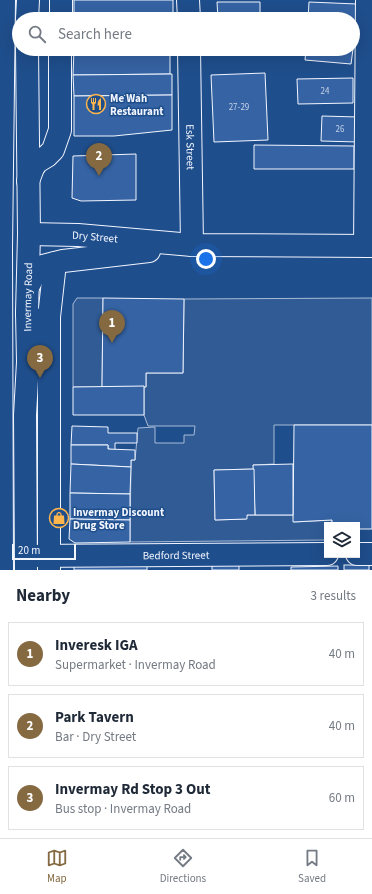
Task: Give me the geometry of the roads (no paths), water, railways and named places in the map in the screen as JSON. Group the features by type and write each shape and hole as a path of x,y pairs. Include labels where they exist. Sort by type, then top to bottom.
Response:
{"street":[{"path":"2,570 1,249 4,0"},
{"path":"27,12 28,0"},
{"path":"61,0 61,12"},
{"path":"188,0 189,12"},
{"path":"367,0 369,246"},
{"name":"Invermay Road","path":"22,565 25,415 28,362 27,313 29,234 27,56"},
{"path":"28,181 37,162 53,150 60,130 60,56"},
{"name":"Esk Street","path":"189,56 192,246"},
{"name":"Dry Street","path":"1,249 29,234 78,235 192,246 369,246"},
{"name":"Dry Street","path":"28,287 35,273 39,269 43,266 55,263 192,246"},
{"path":"49,563 49,317 55,263"},
{"path":"27,313 49,336"},
{"path":"1,503 8,501 12,495 14,434 25,415"},
{"name":"Bedford Street","path":"22,565 324,554"},
{"path":"360,554 372,554"}],"place":[{"name":"Me Wah Restaurant","path":"96,104"},
{"name":"Park Tavern","path":"99,176"},
{"name":"Inveresk IGA","path":"112,343"},
{"name":"Invermay Rd Stop 3 Out","path":"40,378"},
{"name":"Invermay Discount Drug Store","path":"59,518"}]}
